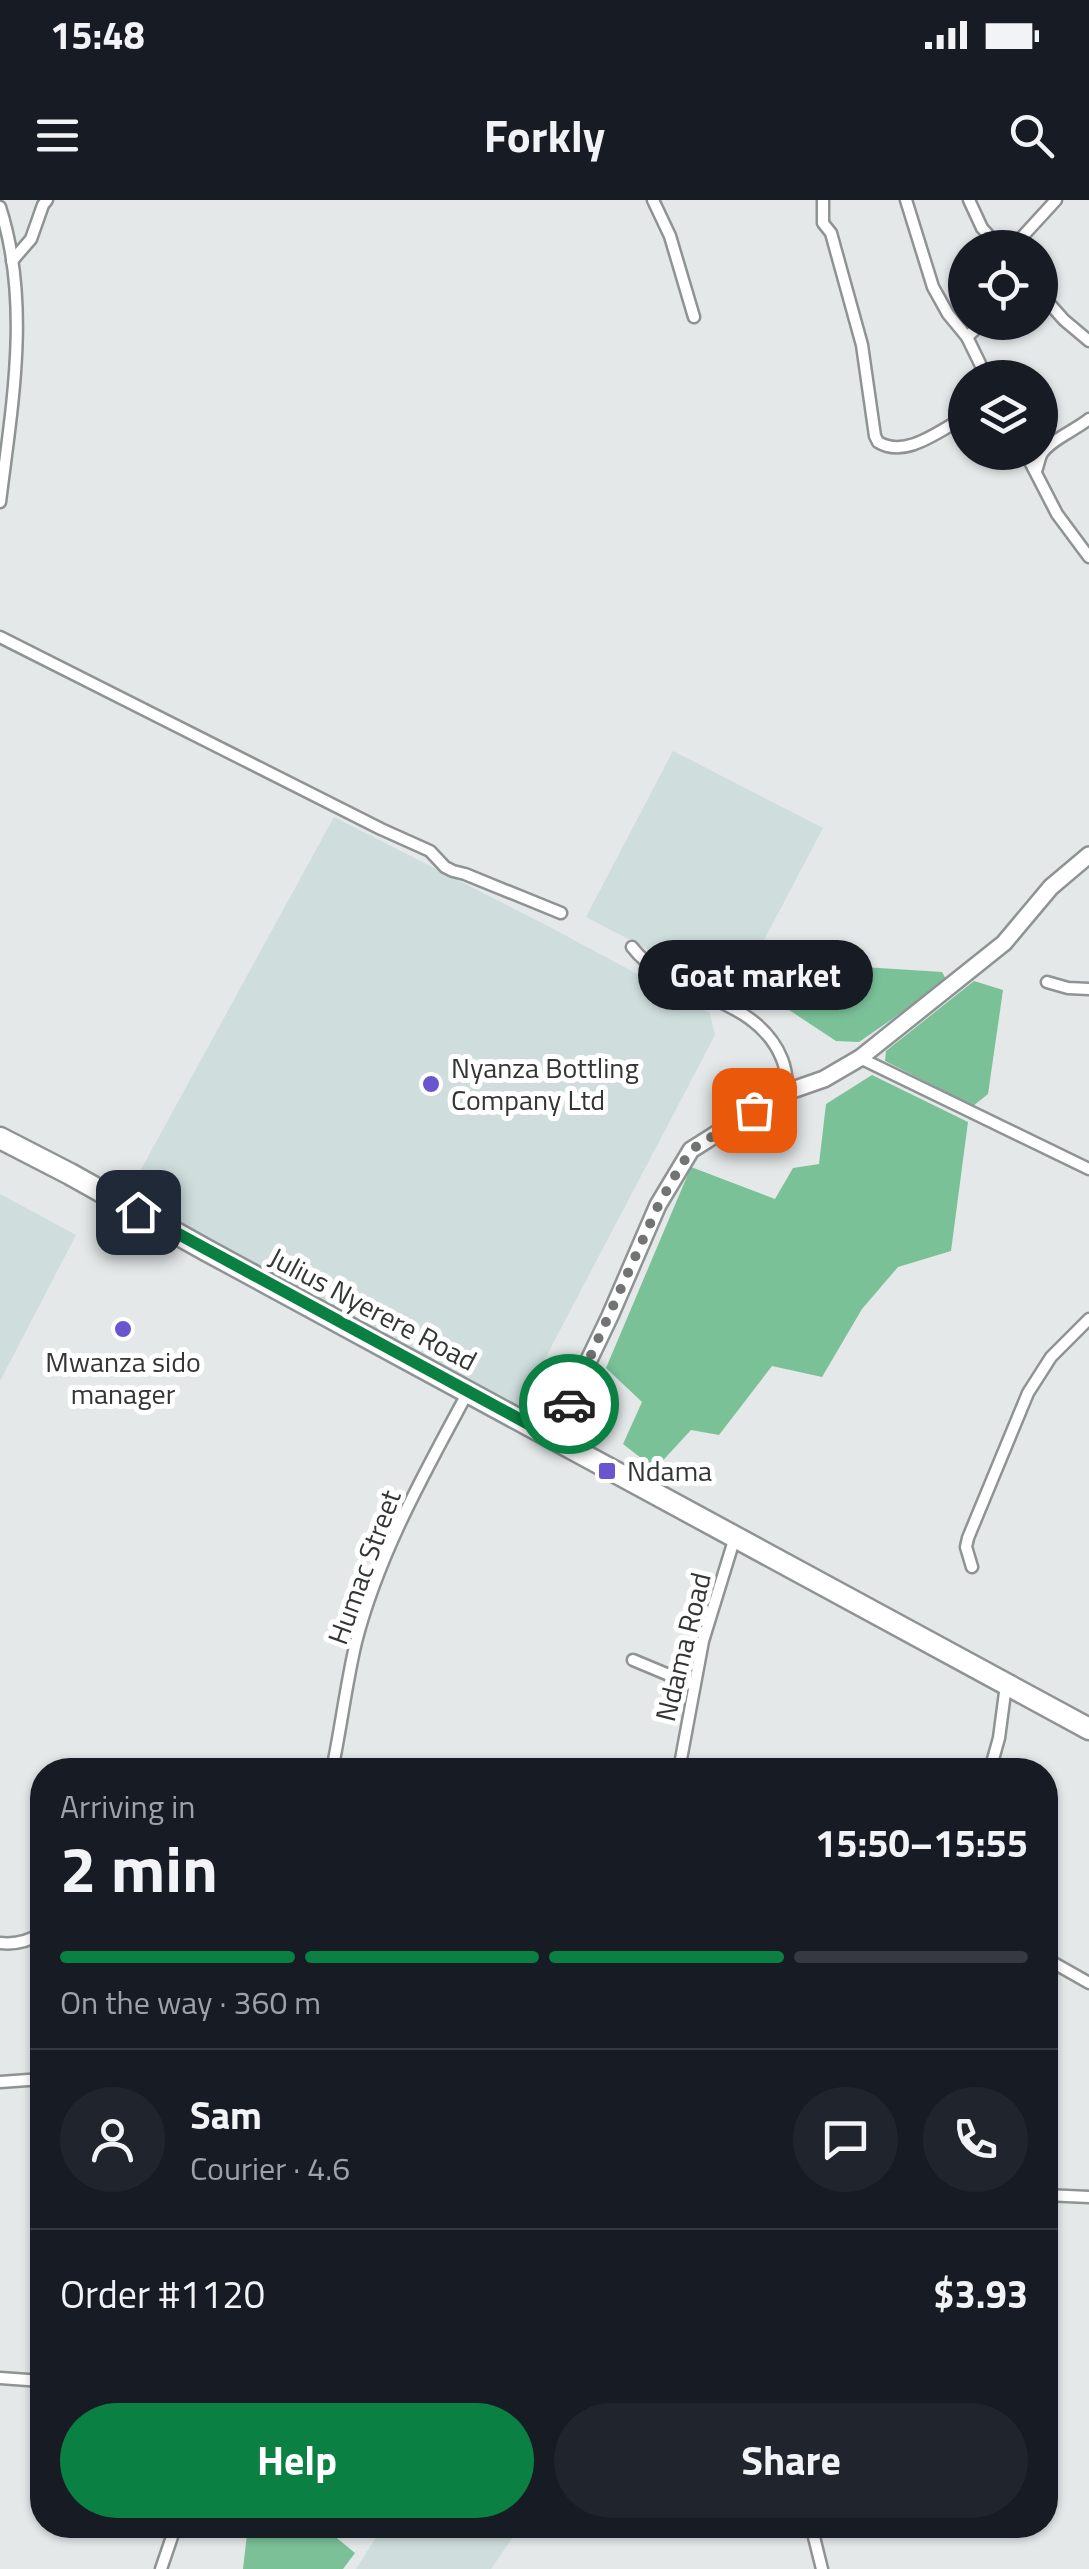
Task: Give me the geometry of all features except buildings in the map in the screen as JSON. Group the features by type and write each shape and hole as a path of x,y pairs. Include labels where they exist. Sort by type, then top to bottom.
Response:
{"highway":[{"name":"Julius Nyerere Road","path":"0,1138 1089,1729"}],"street":[{"path":"12,261 31,239 47,200"},
{"path":"653,200 670,236 694,317"},
{"path":"824,200 823,223 831,233 862,345 878,442 894,448 906,446 948,426"},
{"path":"906,200 932,286 948,314"},
{"path":"969,200 984,230"},
{"path":"1028,230 1056,200"},
{"path":"0,206 12,261 18,342 0,502"},
{"path":"1058,314 1089,341"},
{"path":"1089,420 1051,443 1041,455 1036,471 1057,514 1089,556"},
{"path":"0,637 380,829 414,842 430,851 445,868 561,912"},
{"path":"556,1439 658,1206 691,1150 788,1090 824,1079 860,1058 1004,943 1051,887 1089,854"},
{"path":"632,947 649,966 762,1026 784,1061 788,1090"},
{"path":"1048,982 1089,989"},
{"path":"860,1058 1089,1169"},
{"path":"972,1567 966,1546 968,1538 1028,1393 1051,1357 1089,1319"},
{"name":"Humac Street","path":"334,1758 356,1641 388,1553 405,1512 469,1391"},
{"name":"Ndama Road","path":"681,1758 702,1640 735,1536"},
{"path":"634,1660 692,1685"},
{"path":"993,1758 1006,1684"},
{"path":"0,1942 30,1940"},
{"path":"1058,1966 1089,1984"},
{"path":"0,2082 30,2080"},
{"path":"1058,2196 1089,2197"},
{"path":"0,2378 30,2380"},
{"path":"162,2569 169,2538"},
{"path":"814,2538 822,2569"}],"shaded area":[{"path":"673,751 823,828 742,982 724,989 586,917"},
{"path":"334,817 710,1013 715,1035 517,1412 127,1195"},
{"path":"0,1194 76,1235 0,1381"},
{"path":"376,2538 512,2538 491,2569 356,2569"}],"green space":[{"path":"832,965 942,972 947,981 859,1042 836,1041 780,1004"},
{"path":"974,981 1003,990 988,1094 973,1106 885,1061 886,1051"},
{"path":"872,1075 968,1122 951,1251 898,1267 862,1309 822,1377 772,1366 719,1435 691,1430 655,1469 623,1444 642,1402 606,1368 691,1167 775,1199 793,1168 819,1164 826,1104"},
{"path":"247,2538 337,2538 355,2553 343,2569 243,2569"}],"way so far":[{"path":"569,1404 658,1206 691,1150 754,1110"}],"place":[{"name":"Nyanza Bottling Company Ltd","path":"431,1084"},
{"name":"Goat market","path":"754,1110"},
{"name":"Mwanza sido manager","path":"123,1329"},
{"name":"Ndama","path":"607,1471"}],"route":[{"path":"138,1212 556,1439 569,1404"}]}
